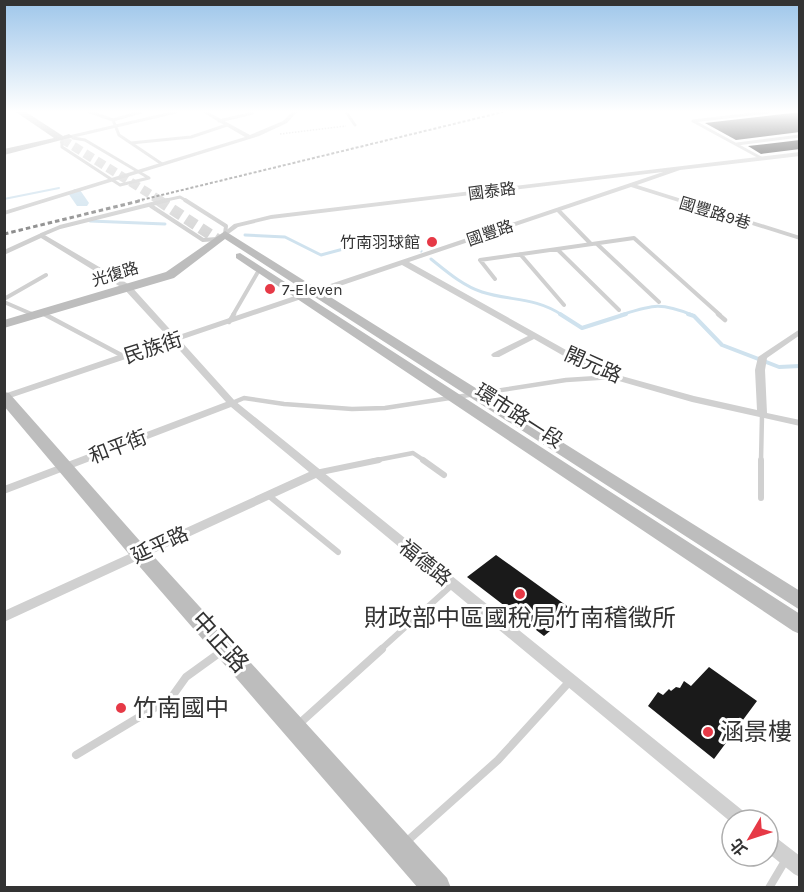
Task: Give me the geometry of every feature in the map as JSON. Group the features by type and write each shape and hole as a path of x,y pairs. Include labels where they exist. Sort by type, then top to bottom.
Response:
{"main road":[{"name":"環市路一段","path":"221,237 259,270 309,295 452,398 573,466 800,602"},
{"name":"環市路一段","path":"221,237 309,295 473,394 800,625"},
{"name":"光復路","path":"4,324 170,275 221,237"},
{"name":"中正路","path":"5,397 140,554 296,726 437,888"}],"street":[{"path":"7,212 195,154"},
{"name":"國泰路","path":"221,237 236,225 271,216 800,154"},
{"name":"國豐路","path":"309,295 678,169"},
{"name":"國豐路9巷","path":"631,185 800,238"},
{"path":"4,254 40,235"},
{"name":"福德路","path":"40,235 127,287 232,404 726,808"},
{"name":"開元路","path":"403,262 572,357 615,377 800,423"},
{"name":"民族街","path":"5,397 309,295"},
{"path":"762,415 760,370 763,357 800,331"},
{"path":"496,355 534,336"},
{"name":"和平街","path":"4,490 232,404"},
{"name":"延平路","path":"4,617 316,473"},
{"path":"780,852 793,863"}],"lane":[{"path":"72,154 120,185 149,178 108,154"},
{"path":"147,154 162,164"},
{"path":"753,154 761,158"},
{"path":"40,235 51,229 180,198 226,226 221,237 203,240 151,206"},
{"path":"558,210 591,244"},
{"path":"495,279 480,260 634,238 725,321"},
{"path":"597,244 659,302"},
{"path":"557,249 619,310"},
{"path":"520,254 564,305"},
{"path":"229,322 259,270"},
{"path":"4,300 46,275"},
{"path":"4,300 38,314 125,357"},
{"path":"232,404 244,398 296,405 385,408 566,380 615,377"},
{"path":"761,498 762,415"},
{"path":"316,473 413,453 444,475"},
{"path":"268,495 338,552"},
{"path":"296,726 452,585"},
{"path":"76,754 171,698 186,677 225,648"},
{"path":"401,846 498,760 571,680"},
{"path":"769,888 793,863"}],"building":[{"name":"財政部中區國稅局竹南稽徵所","path":"496,555 574,611 544,636 467,577"},
{"name":"涵景樓","path":"709,667 757,701 714,759 648,706 658,692 663,695 669,689 671,691 676,687 680,688 684,681 691,686"}],"waterway":[{"path":"4,199 59,188"},
{"path":"75,193 82,203"},
{"path":"90,221 165,224"},
{"path":"245,235 285,237 321,255 392,236 421,251"},
{"path":"431,259 455,278 475,289 492,295 542,305 562,315"},
{"path":"621,315 656,306 672,308 692,315"},
{"path":"560,314 582,328 626,314"},
{"path":"688,314 694,316 722,345 779,367 800,366"}],"tunnel":[{"path":"85,154 161,201"},
{"path":"158,200 217,239"}],"railway":[{"path":"137,201 332,154"},
{"path":"4,234 143,200"}],"place":[{"name":"竹南羽球館","path":"432,242"},
{"name":"7-Eleven","path":"270,289"},
{"name":"財政部中區國稅局竹南稽徵所","path":"520,594"},
{"name":"竹南國中","path":"121,708"},
{"name":"涵景樓","path":"708,732"}]}
